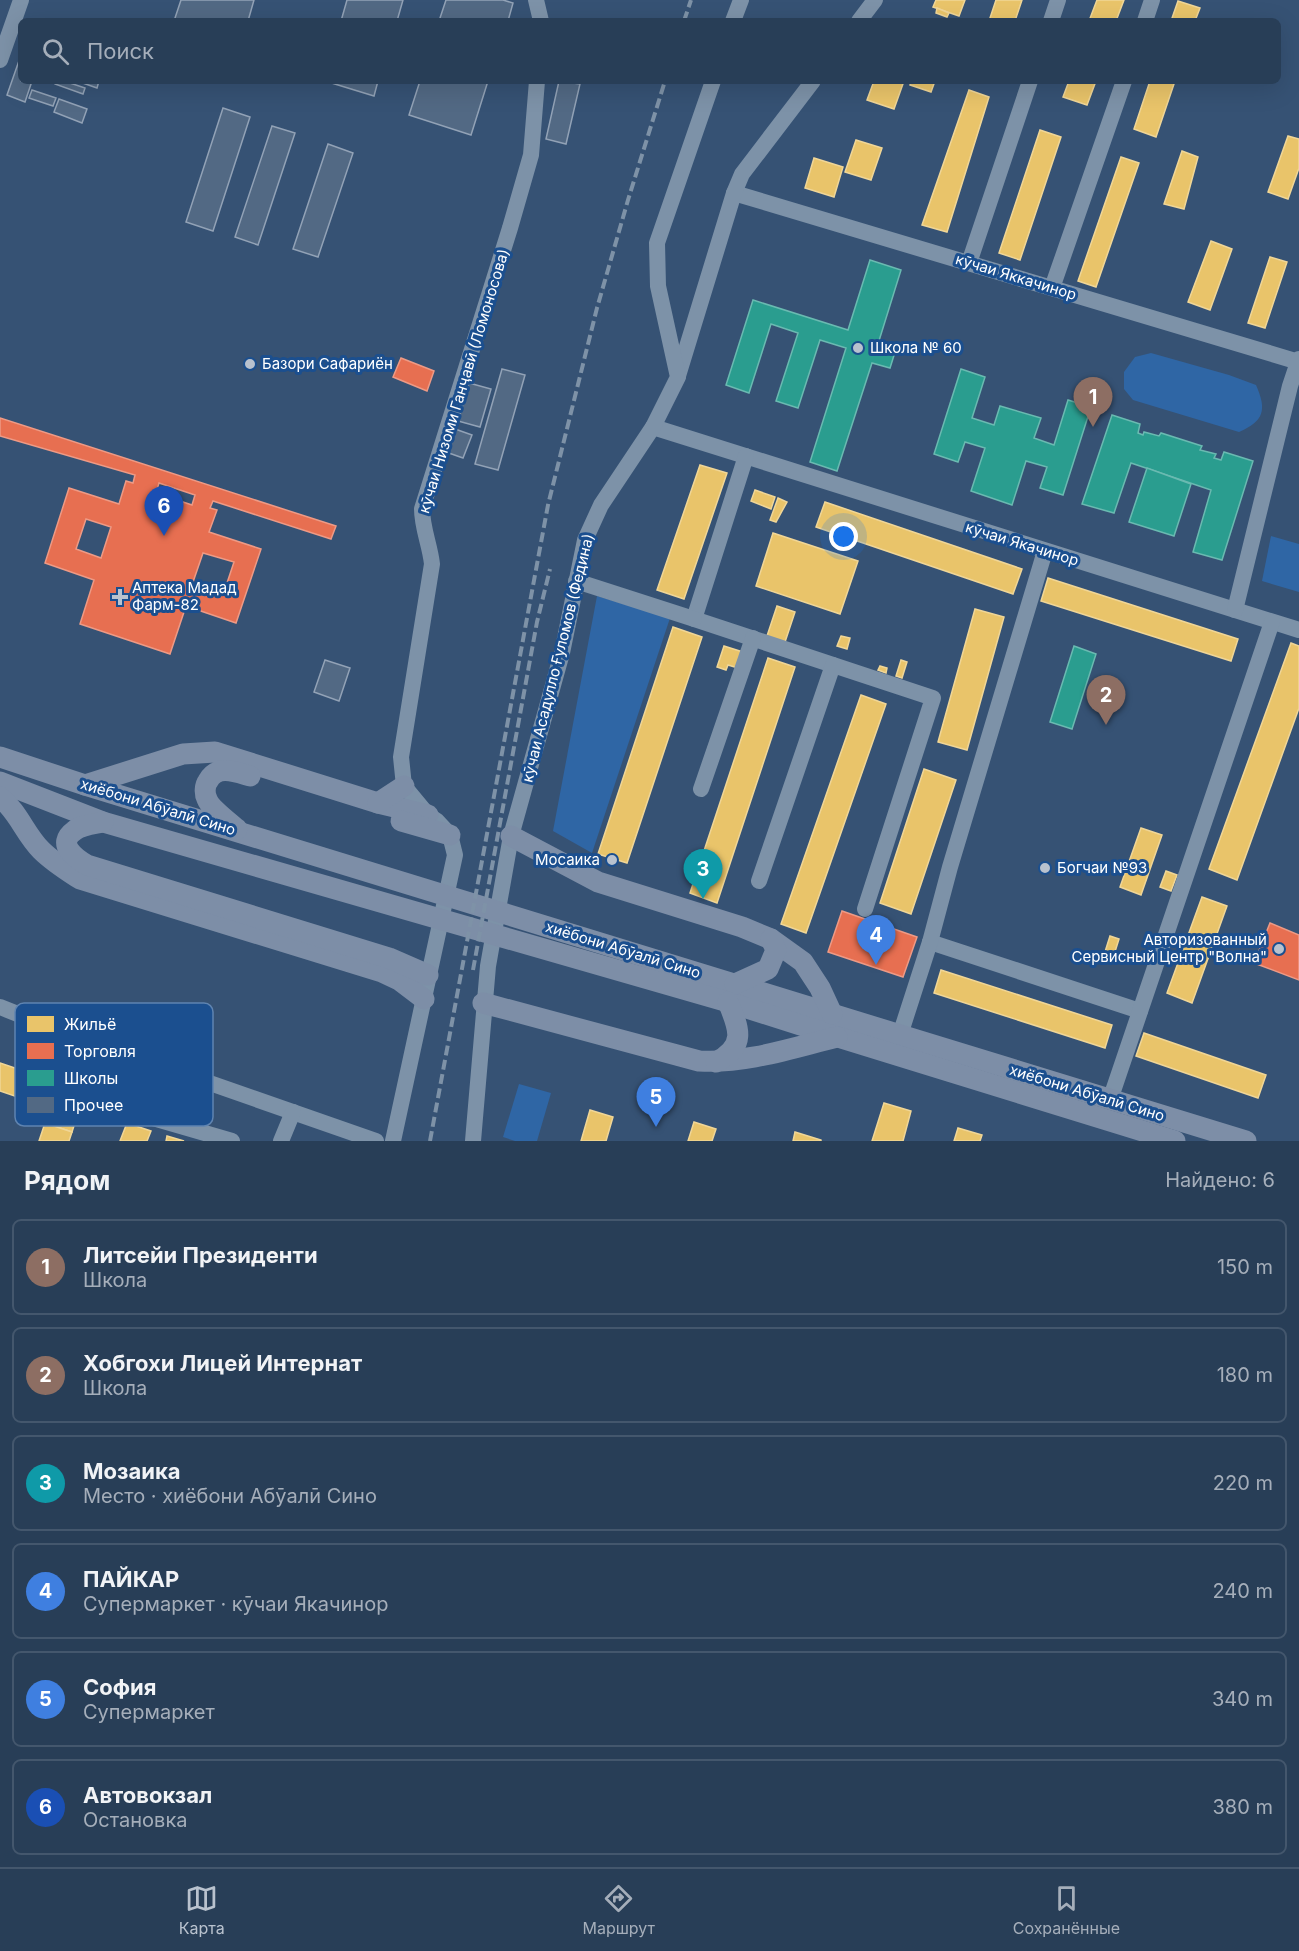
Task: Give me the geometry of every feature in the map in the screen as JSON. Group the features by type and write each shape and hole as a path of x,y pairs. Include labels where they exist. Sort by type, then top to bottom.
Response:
{"main road":[{"path":"85,785 183,754 215,752 378,803 428,815"},
{"name":"хиёбони Абӯалӣ Сино","path":"0,757 242,833 732,993 838,1037 1175,1141"},
{"path":"242,833 207,800 205,785 210,776 218,771 231,770 453,845"},
{"name":"хиёбони Абӯалӣ Сино","path":"0,782 103,822 732,993 832,1014 1246,1141"},
{"path":"378,803 404,786"},
{"path":"0,797 11,806 39,849 55,863 80,879 382,972 399,980 424,999"},
{"path":"103,822 72,831 68,839 68,848 72,857 94,867 389,958 430,967"},
{"path":"511,836 598,882 741,927 771,939 802,962 820,988 832,1014"},
{"path":"716,1062 727,1056 736,1046 739,1033 732,993 768,969 776,950 771,939"},
{"path":"483,1003 699,1061 716,1062 755,1057 838,1037"}],"street":[{"path":"0,60 21,0"},
{"path":"536,0 540,18"},
{"path":"734,18 741,0"},
{"path":"861,18 875,0"},
{"path":"1052,18 1058,0"},
{"path":"1146,18 1152,0"},
{"name":"кӯчаи Низоми Ганҷавӣ (Ломоносова)","path":"404,786 401,757 432,564 429,541 422,524 422,509 531,155 537,84"},
{"path":"678,377 658,286 657,243 711,84"},
{"name":"кӯчаи Асадулло Ғуломов (Федина)","path":"483,1003 511,836 562,653 585,540 601,505 653,427 678,377 734,193 742,174 811,84"},
{"path":"969,263 1029,84"},
{"path":"1052,288 1123,84"},
{"name":"кӯчаи Яккачинор","path":"734,193 1299,361"},
{"path":"1234,610 1290,386 1299,361"},
{"name":"кӯчаи Якачинор","path":"653,427 1299,630"},
{"path":"694,619 746,456"},
{"path":"900,1035 930,942 950,867 1045,551"},
{"path":"576,581 933,698 865,909"},
{"path":"1110,1100 1272,622"},
{"path":"701,789 753,638"},
{"path":"759,881 833,665"},
{"path":"393,1141 424,999 453,845 437,821 428,815 404,786"},
{"path":"930,942 1140,1011"},
{"path":"473,1141 483,1003"},
{"path":"0,1007 15,1013"},
{"path":"213,1084 376,1141"},
{"path":"281,1141 292,1112"},
{"path":"180,1126 232,1141"}],"shaded area":[{"path":"1151,353 1256,385 1262,401 1261,414 1254,424 1239,432 1133,400 1124,389 1124,372 1135,357"},
{"path":"1271,536 1299,544 1299,592 1262,581"},
{"path":"597,596 670,618 592,853 553,831"},
{"path":"519,1084 551,1093 537,1141 515,1141 503,1137"}],"building: Жильё":[{"path":"936,0 965,0 959,16 933,7"},
{"path":"996,0 1022,0 1016,18 990,18"},
{"path":"1097,0 1124,0 1117,18 1090,18"},
{"path":"1178,1 1200,8 1196,18 1172,18"},
{"path":"937,8 949,13 947,17 936,13"},
{"path":"873,84 903,84 894,109 867,100"},
{"path":"910,84 934,84 931,92"},
{"path":"1068,84 1095,84 1087,105 1063,97"},
{"path":"1149,84 1174,84 1156,137 1134,129"},
{"path":"969,90 989,97 947,232 922,225"},
{"path":"1040,130 1061,137 1020,260 999,253"},
{"path":"1288,136 1299,139 1299,168 1288,199 1268,192"},
{"path":"856,140 882,148 871,180 845,172"},
{"path":"1182,151 1198,157 1184,209 1164,204"},
{"path":"1121,157 1139,163 1096,287 1078,281"},
{"path":"814,158 843,167 834,197 805,188"},
{"path":"1211,241 1232,249 1210,310 1188,302"},
{"path":"1270,257 1287,262 1265,328 1248,323"},
{"path":"700,465 727,473 684,599 657,590"},
{"path":"755,490 775,497 771,509 751,501"},
{"path":"778,498 787,502 776,522 770,520"},
{"path":"825,502 1022,569 1013,594 816,527"},
{"path":"773,533 858,561 840,614 756,586"},
{"path":"1048,578 1238,639 1231,661 1041,601"},
{"path":"777,606 795,612 784,645 766,639"},
{"path":"975,609 1004,617 967,750 938,742"},
{"path":"673,627 702,637 627,863 598,854"},
{"path":"841,636 850,638 847,649 837,646"},
{"path":"1291,643 1299,646 1299,708 1237,880 1209,869"},
{"path":"724,646 743,652 738,668 728,665 726,670 717,667"},
{"path":"768,658 795,667 717,903 690,893"},
{"path":"901,660 907,662 902,678 896,676"},
{"path":"880,666 887,668 886,673 878,670"},
{"path":"861,695 886,704 806,933 781,924"},
{"path":"924,769 956,780 911,914 880,903"},
{"path":"1141,828 1162,835 1141,895 1120,887"},
{"path":"1166,871 1177,875 1171,891 1160,887"},
{"path":"1202,897 1227,906 1192,1003 1167,993"},
{"path":"1110,936 1119,939 1113,958 1104,955"},
{"path":"941,970 1112,1025 1105,1048 934,993"},
{"path":"1144,1033 1266,1075 1258,1098 1136,1056"},
{"path":"0,1063 15,1068 15,1096 0,1091"},
{"path":"884,1103 911,1111 903,1141 872,1141"},
{"path":"590,1110 613,1117 606,1141 581,1141"},
{"path":"694,1122 716,1129 712,1141 688,1141"},
{"path":"44,1126 54,1126 72,1132 69,1141 39,1141"},
{"path":"54,1126 74,1126 72,1132"},
{"path":"126,1126 136,1126 151,1131 147,1141 120,1141"},
{"path":"958,1128 982,1135 980,1141 954,1141"},
{"path":"795,1132 821,1140 821,1141 793,1141"},
{"path":"167,1136 184,1141 166,1141"}],"building: Торговля":[{"path":"401,358 434,371 427,391 393,377"},
{"path":"0,418 336,526 331,539 213,501 210,508 217,510 209,532 261,549 236,623 186,606 170,654 80,624 94,580 45,563 69,488 119,504 126,481 133,483 135,475 0,436","holes":["159,483 195,495 192,505 156,493","86,519 111,527 101,558 76,549","203,553 234,562 223,595 192,585"]},
{"path":"842,911 917,937 903,977 828,952"},
{"name":"Авторизованный Сервисный Центр \"Волна\"","path":"1270,923 1299,935 1299,980 1254,963"}],"building: Школы":[{"path":"870,260 901,270 878,344 896,349 890,368 872,363 837,471 810,462 846,348 820,340 798,408 776,401 798,333 771,324 749,393 726,385 753,300 848,330"},
{"path":"961,369 985,377 972,418 994,425 1000,406 1041,418 1034,438 1054,445 1068,400 1091,407 1063,495 1040,488 1047,467 1026,461 1012,505 971,491 985,448 965,442 958,462 934,454"},
{"path":"1112,415 1140,424 1138,433 1143,435 1144,432 1159,436 1161,433 1202,446 1200,450 1216,454 1214,458 1221,460 1224,452 1253,461 1222,560 1193,552 1211,490 1131,463 1114,513 1082,504"},
{"path":"1147,468 1191,484 1174,536 1129,522"},
{"path":"1074,646 1096,654 1072,729 1050,722"}],"building: Прочее":[{"path":"181,0 254,0 249,18 175,18"},
{"path":"347,0 403,0 398,18 342,18"},
{"path":"446,0 503,0 513,3 509,18 440,18"},
{"path":"18,64 18,84 31,84 25,102 7,95"},
{"path":"55,84 73,84 85,88 83,94"},
{"path":"86,84 98,84 97,88"},
{"path":"335,84 377,84 374,96"},
{"path":"419,84 487,84 471,135 409,115"},
{"path":"558,84 580,84 566,144 546,139"},
{"path":"32,90 56,98 53,106 29,98"},
{"path":"59,99 87,109 82,123 54,112"},
{"path":"223,108 250,117 213,231 186,222"},
{"path":"272,126 295,133 258,245 235,237"},
{"path":"328,144 353,153 318,257 293,249"},
{"path":"502,369 525,375 498,470 475,464"},
{"path":"469,383 491,389 480,427 458,421"},
{"path":"455,429 472,435 463,458 446,452"},
{"path":"325,660 350,668 339,701 314,692"}],"railway":[{"path":"685,18 691,0"},
{"path":"430,1141 548,505 597,308 664,84"},
{"path":"473,970 537,622 550,569"}],"place":[{"name":"Школа № 60","path":"858,348"},
{"name":"Базори Сафариён","path":"250,364"},
{"name":"Литсейи Президенти","path":"1093,427"},
{"name":"Автовокзал","path":"164,536"},
{"name":"Аптека Мадад Фарм-82","path":"120,597"},
{"name":"Хобгохи Лицей Интернат","path":"1106,725"},
{"name":"Мосаика","path":"612,860"},
{"name":"Богчаи №93","path":"1045,868"},
{"name":"Мозаика","path":"703,899"},
{"name":"Авторизованный Сервисный Центр \"Волна\"","path":"1279,949"},
{"name":"ПАЙКАР","path":"876,965"},
{"name":"София","path":"656,1127"}]}
